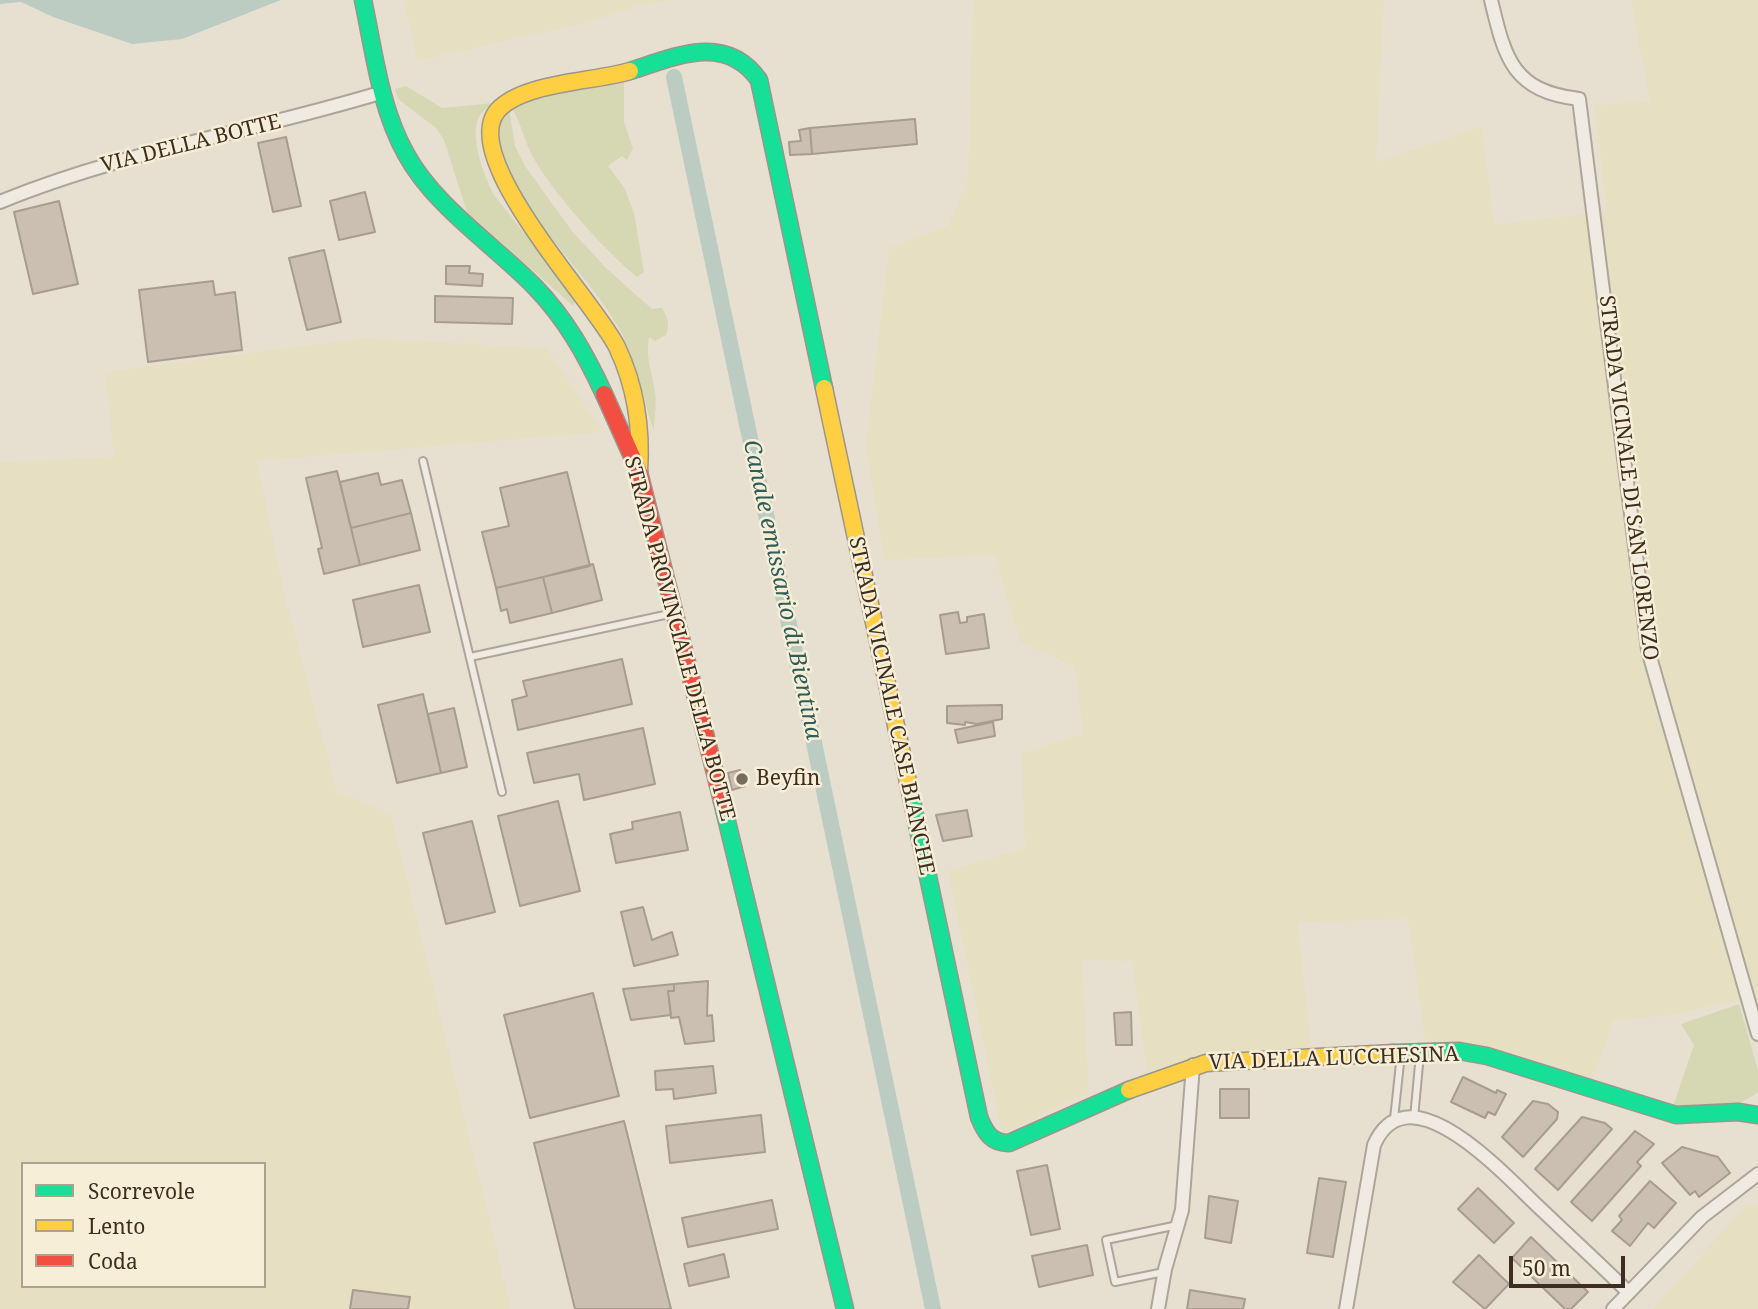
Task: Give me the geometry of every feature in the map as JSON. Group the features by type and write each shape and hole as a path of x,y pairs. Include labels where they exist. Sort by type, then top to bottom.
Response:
{"street":[{"name":"STRADA PROVINCIALE DELLA BOTTE","path":"363,0 383,92 399,142 425,183 536,288 569,327 589,362 639,472 676,612 845,1309"},
{"name":"STRADA VICINALE DI SAN LORENZO","path":"1491,0 1503,48 1516,72 1544,93 1579,99 1648,650 1758,1034"},
{"name":"STRADA VICINALE CASE BIANCHE","path":"639,472 641,418 620,354 608,329 530,225 492,151 491,122 501,107 520,95 620,75 679,56 707,51 744,61 759,79 982,1126 994,1142 1009,1143 1125,1091 1193,1065"},
{"name":"VIA DELLA BOTTE","path":"0,202 102,165 308,115 383,92"},
{"name":"VIA DELLA LUCCHESINA","path":"1193,1065 1459,1051 1487,1056 1676,1115 1707,1117 1740,1111 1758,1115"},
{"path":"1158,1309 1164,1272 1180,1225 1185,1195 1193,1065"},
{"path":"1346,1309 1374,1145 1380,1132 1394,1119 1414,1118 1441,1126 1470,1144 1628,1292"},
{"path":"1613,1309 1702,1217 1758,1174"}],"lane":[{"path":"424,461 502,792"},
{"path":"470,657 676,612"},
{"path":"1394,1119 1401,1052"},
{"path":"1414,1118 1420,1052"},
{"path":"1164,1272 1115,1282 1106,1240 1180,1225"}],"shaded area":[{"path":"0,0 281,0 182,39 132,44 53,17 21,2 0,4"},
{"path":"404,0 672,0 641,5 586,23 417,61"},
{"path":"973,0 1384,0 1376,162 1482,126 1494,225 1607,211 1594,105 1650,102 1631,0 1758,0 1758,1002 1755,996 1673,1015 1614,1020 1593,1079 1493,1049 1425,1041 1408,919 1298,922 1311,1048 1223,1052 1147,1072 1132,961 1082,960 1089,1093 1002,1133 948,871 1025,848 1022,754 1083,733 1075,667 1020,641 994,555 884,560 866,444 889,248 949,225 968,178"},
{"path":"364,338 547,348 603,432 257,461 284,593 337,792 391,813 511,1309 0,1309 0,462 114,457 105,372"},
{"path":"1747,1204 1758,1204 1758,1309 1653,1309"}],"green space":[{"path":"624,78 624,122 633,148 627,160 622,156 608,166 624,187 634,213 644,272 637,277 595,237 540,169 513,110 513,105"},
{"path":"406,86 442,108 493,103 480,115 476,133 486,177 494,195 571,292 575,301 573,306 467,212 444,140 436,128 398,99 395,89"},
{"path":"509,108 515,146 525,166 572,231 606,268 652,309 662,308 666,315 666,335 655,341 649,337 648,344 656,397 654,431 624,337 601,300 544,229 512,179 502,152 496,122"},
{"path":"1739,1004 1758,1070 1758,1092 1739,1103 1717,1108 1673,1106 1694,1045 1681,1024"}],"building":[{"path":"915,119 917,144 812,154 810,128"},
{"path":"810,128 812,154 790,155 789,142 801,141 799,130"},
{"path":"286,137 301,206 273,212 258,143"},
{"path":"365,192 375,232 339,240 330,201"},
{"path":"59,201 78,284 33,294 14,212"},
{"path":"324,250 341,322 307,330 289,258"},
{"path":"446,266 470,266 469,273 483,274 482,286 446,284"},
{"path":"213,281 215,295 235,292 242,350 148,362 139,290"},
{"path":"435,296 513,298 512,324 435,322"},
{"path":"337,471 360,565 324,574 318,549 322,548 306,478"},
{"path":"567,472 590,566 496,588 482,532 509,526 500,488"},
{"path":"378,473 381,485 402,480 411,513 351,528 340,482"},
{"path":"411,513 420,550 360,565 351,528"},
{"path":"593,564 602,600 552,613 543,577"},
{"path":"543,577 552,613 510,623 507,609 501,611 496,588"},
{"path":"419,585 430,632 363,647 353,600"},
{"path":"958,612 960,623 967,622 967,617 984,614 989,648 946,654 940,615"},
{"path":"622,659 632,704 518,730 512,700 527,696 523,681"},
{"path":"423,694 441,773 397,783 378,705"},
{"path":"1002,705 1002,719 977,724 965,722 965,725 947,723 947,706"},
{"path":"454,708 467,767 441,773 428,714"},
{"path":"993,722 995,736 958,743 955,730"},
{"path":"643,728 655,784 584,800 579,774 534,783 527,753"},
{"path":"740,770 745,786 732,790 728,773"},
{"path":"558,801 580,891 520,906 498,816"},
{"path":"967,810 972,836 943,841 936,815"},
{"path":"680,812 688,850 616,863 610,834 633,829 632,822"},
{"path":"472,821 495,912 446,924 423,833"},
{"path":"643,907 652,940 672,932 678,955 634,966 621,912"},
{"path":"708,981 707,1016 712,1015 714,1041 685,1044 679,1017 671,1018 668,991 674,991 674,984"},
{"path":"674,984 674,991 668,991 671,1015 631,1020 623,989"},
{"path":"593,993 619,1096 530,1118 504,1015"},
{"path":"1131,1012 1132,1045 1116,1045 1114,1013"},
{"path":"713,1066 716,1093 674,1099 673,1089 656,1090 655,1071"},
{"path":"1463,1077 1496,1093 1497,1090 1506,1094 1495,1115 1488,1112 1485,1118 1451,1102"},
{"path":"1220,1089 1249,1089 1249,1118 1220,1118"},
{"path":"1533,1101 1548,1104 1558,1112 1557,1119 1523,1157 1502,1137"},
{"path":"761,1115 765,1152 670,1163 666,1126"},
{"path":"1582,1117 1605,1123 1612,1129 1558,1190 1535,1169"},
{"path":"624,1121 671,1309 575,1309 534,1143"},
{"path":"1635,1131 1654,1144 1637,1162 1641,1166 1592,1221 1571,1202"},
{"path":"1682,1147 1718,1157 1730,1173 1699,1197 1695,1191 1690,1195 1662,1163"},
{"path":"1047,1165 1060,1229 1031,1235 1017,1171"},
{"path":"1319,1178 1346,1182 1333,1257 1307,1253"},
{"path":"1650,1181 1676,1203 1654,1228 1648,1223 1630,1246 1612,1231 1622,1220 1619,1216"},
{"path":"1478,1188 1514,1223 1494,1243 1458,1209"},
{"path":"1209,1196 1238,1201 1231,1243 1205,1238"},
{"path":"772,1200 778,1229 688,1247 682,1218"},
{"path":"1531,1237 1588,1292 1571,1309 1565,1309 1512,1258"},
{"path":"1087,1245 1093,1275 1039,1287 1032,1256"},
{"path":"724,1254 729,1277 689,1286 684,1264"},
{"path":"1479,1255 1509,1284 1485,1309 1453,1282"},
{"path":"353,1290 410,1297 408,1309 350,1309"},
{"path":"1190,1290 1245,1299 1243,1309 1187,1309"}],"waterway":[{"name":"Canale emissario di Bientina","path":"674,77 933,1309"}],"traffic: fast":[{"path":"363,0 384,99 406,154 418,173 448,208 519,271 546,299 574,338 604,394"},
{"path":"630,71 682,55 716,53 731,57 746,66 759,80 824,388"},
{"path":"908,782 979,1117 986,1132 993,1139 1009,1143 1129,1090"},
{"path":"722,801 845,1309"},
{"path":"1393,1053 1459,1051 1487,1056 1676,1115 1738,1112 1758,1115"}],"traffic: slow":[{"path":"630,71 560,84 525,94 498,110 490,132 496,161 512,194 534,230 604,326 624,362 636,408 640,440 639,472"},
{"path":"824,388 908,782"},
{"path":"1129,1090 1206,1063 1393,1053"}],"traffic: jam":[{"path":"604,394 639,472 722,801"}],"place":[{"name":"Beyfin","path":"742,779"}]}
